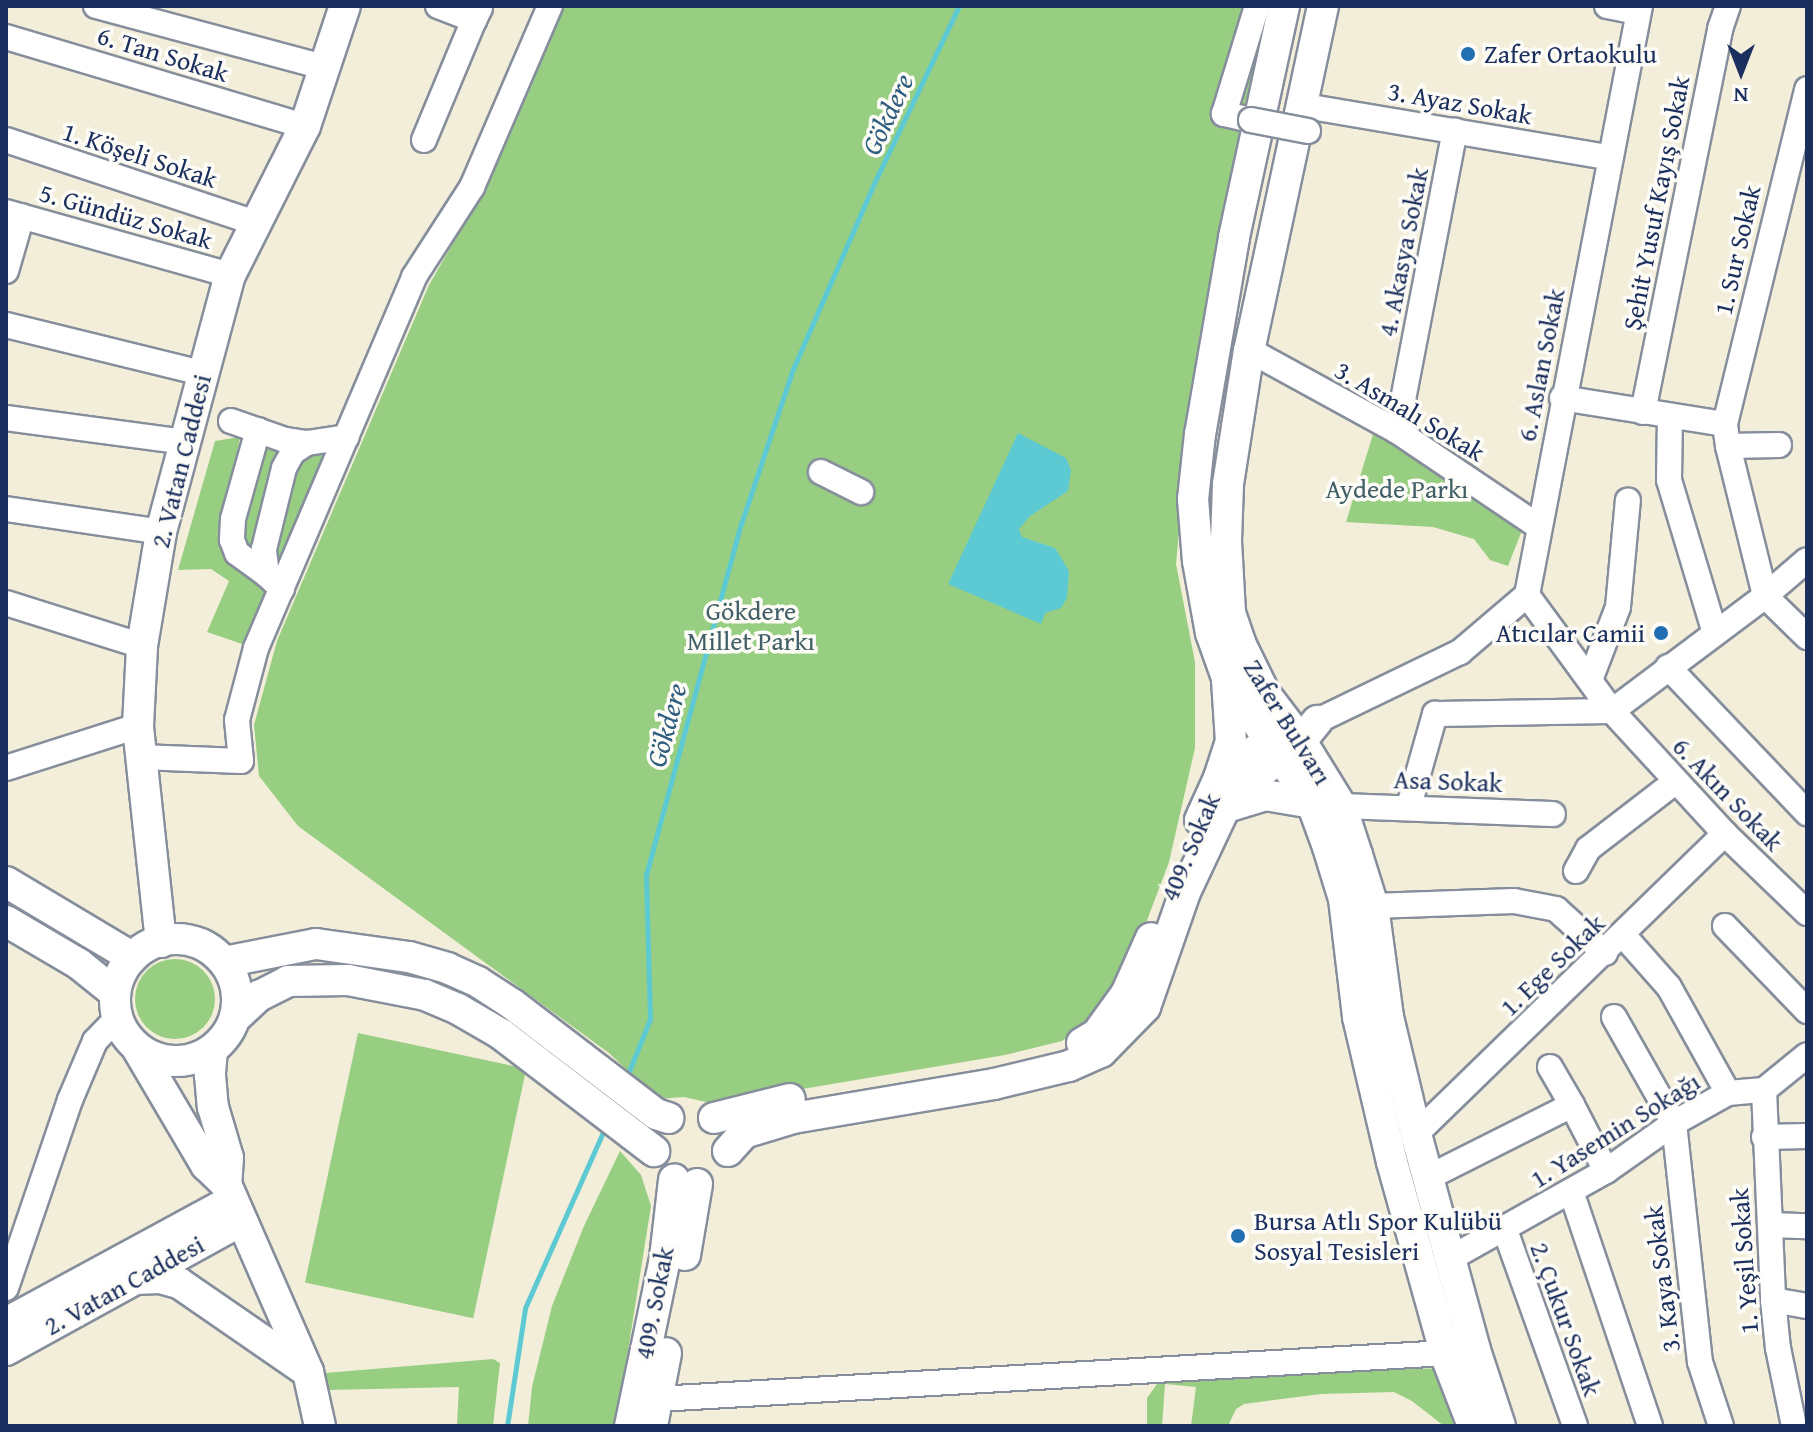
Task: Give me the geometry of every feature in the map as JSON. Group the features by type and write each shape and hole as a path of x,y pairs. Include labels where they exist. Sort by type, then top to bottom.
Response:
{"main road":[{"name":"2. Vatan Caddesi","path":"161,942 138,726 142,646 161,532 201,373 230,275 305,126 345,6"},
{"name":"Zafer Bulvarı","path":"1284,6 1234,238 1200,434 1193,499 1200,576 1211,633 1227,678 1292,736"},
{"name":"Zafer Bulvarı","path":"1323,6 1303,118 1249,350 1228,484 1226,541 1230,613 1241,645 1265,694 1292,736 1373,906 1388,1017 1416,1134 1451,1258 1460,1353 1473,1426"},
{"path":"1219,778 1231,742 1227,678"},
{"name":"409. Sokak","path":"714,1118 786,1100 995,1073 1060,1057 1097,1034 1132,982 1219,778 1292,736"},
{"name":"409. Sokak","path":"728,1151 744,1133 781,1121 994,1084 1069,1066 1101,1052 1145,1007 1185,892 1224,809 1240,788 1292,736"},
{"path":"1224,809 1243,799 1265,795 1326,804"},
{"name":"Zafer Bulvarı","path":"1326,804 1344,899 1358,1017 1392,1162 1460,1353 1500,1426"},
{"path":"6,882 132,957"},
{"path":"6,921 79,964 116,1005"},
{"path":"137,1048 155,1058 175,1062 194,1059 212,1050 226,1036 235,1018 238,998 234,979 224,962 209,948 190,941 161,942 132,957 120,974 116,1005 123,1033 137,1048 206,1165 234,1201 308,1372 320,1426"},
{"path":"224,962 316,944 409,957 478,982 582,1076 649,1147 664,1173 685,1182 718,1173 728,1151 722,1127 714,1118 691,1110 662,1116 582,1076 501,1034 458,1009 425,995 317,978 288,981 259,996 235,1018"},
{"path":"212,1050 210,1075 213,1107 228,1158 234,1201"},
{"path":"649,1147 662,1116"},
{"name":"409. Sokak","path":"643,1413 685,1182"},
{"name":"2. Vatan Caddesi","path":"6,1350 133,1279 234,1201"},
{"name":"2. Vatan Caddesi","path":"6,1323 234,1201"},
{"path":"133,1279 160,1278 179,1283 308,1372"}],"street":[{"path":"96,6 324,67"},
{"path":"424,140 478,13 438,6"},
{"path":"140,757 241,761 237,720 275,582 347,437 414,277 472,187 550,6"},
{"name":"3. Ayaz Sokak","path":"1257,6 1224,114 1251,120 1303,118 1455,131 1611,158"},
{"path":"1312,55 1335,6"},
{"path":"1607,6 1639,9"},
{"name":"Şehit Yusuf Kayış Sokak","path":"1643,412 1717,44 1728,6"},
{"name":"6. Aslan Sokak","path":"1527,595 1562,398 1639,9"},
{"name":"6. Tan Sokak","path":"6,37 305,126"},
{"name":"1. Sur Sokak","path":"1727,435 1807,89"},
{"name":"4. Akasya Sokak","path":"1397,431 1455,131"},
{"name":"1. Köşeli Sokak","path":"6,140 255,223"},
{"path":"6,271 14,214"},
{"name":"5. Gündüz Sokak","path":"14,214 230,275"},
{"path":"6,325 201,373"},
{"name":"3. Asmalı Sokak","path":"1249,350 1397,431 1538,526"},
{"path":"1562,398 1670,416 1727,435 1779,445"},
{"path":"1670,416 1669,480 1715,633"},
{"path":"6,418 186,442"},
{"path":"231,421 307,443 347,437"},
{"path":"258,430 233,519 232,540 237,553 275,582"},
{"path":"1727,435 1765,596 1807,637"},
{"path":"275,582 264,549 280,481 293,452 307,443"},
{"path":"821,472 861,492"},
{"path":"1590,680 1618,607 1628,500"},
{"path":"6,509 161,532"},
{"path":"1409,806 1435,714 1612,711 1765,596 1807,560"},
{"path":"1292,736 1460,652 1527,595 1612,711"},
{"path":"6,603 142,646"},
{"path":"1668,667 1807,813"},
{"name":"6. Akın Sokak","path":"1612,711 1725,834 1807,913"},
{"path":"6,768 138,726"},
{"path":"1576,871 1588,849 1675,782"},
{"name":"Asa Sokak","path":"1326,804 1553,814"},
{"name":"1. Ege Sokak","path":"1416,1134 1725,834"},
{"path":"1373,906 1514,901 1556,909 1605,953"},
{"path":"1725,926 1807,1011"},
{"path":"1623,935 1669,987 1728,1093"},
{"path":"6,1288 70,1100 95,1041 116,1005"},
{"path":"1614,1017 1674,1123"},
{"path":"1764,1090 1807,1055"},
{"path":"1550,1067 1606,1171"},
{"name":"1. Yasemin Sokağı","path":"1451,1258 1606,1171 1674,1123 1728,1093 1764,1090"},
{"name":"1. Yeşil Sokak","path":"1764,1090 1773,1300 1778,1348 1794,1426"},
{"path":"1429,1177 1572,1105"},
{"name":"3. Kaya Sokak","path":"1674,1123 1700,1362 1721,1426"},
{"path":"1764,1137 1807,1136"},
{"path":"1571,1191 1650,1426"},
{"path":"1770,1225 1807,1226"},
{"name":"2. Çukur Sokak","path":"1505,1230 1575,1426"},
{"path":"1773,1300 1807,1306"},
{"path":"643,1413 1460,1353"}],"green space":[{"name":"Gökdere Millet Parkı","path":"563,6 1271,6 1212,268 1181,510 1176,564 1195,662 1195,748 1169,862 1140,939 1111,997 1085,1024 1062,1041 1005,1055 748,1098 724,1106 684,1097 658,1099 609,1053 298,826 259,776 254,725 277,641 429,285 483,191"},
{"name":"Aydede Parkı","path":"1374,431 1523,528 1508,566 1490,560 1474,539 1433,527 1346,522"},
{"path":"240,437 225,522 271,586 248,646 207,632 229,581 211,569 178,570 215,441"},
{"path":"330,446 283,580 272,558 295,461"},
{"path":"270,447 278,454 251,554 239,546 243,514 264,449"},
{"path":"175,959 190,962 203,971 212,984 215,999 212,1014 203,1027 190,1036 175,1039 160,1036 147,1027 138,1014 135,999 138,984 147,971 160,962"},
{"path":"358,1033 526,1069 473,1318 305,1282"},
{"path":"620,1151 641,1175 651,1206 616,1426 528,1426 532,1387 552,1306 584,1226"},
{"path":"493,1359 500,1363 493,1426 457,1426 459,1387 328,1390 325,1373"},
{"path":"1448,1368 1469,1426 1444,1426 1412,1401 1394,1392 1321,1394 1244,1404 1236,1409 1228,1426 1191,1426 1196,1387 1165,1384 1162,1426 1147,1426 1147,1398 1160,1380 1194,1375"}],"water":[{"path":"1018,433 1066,458 1071,470 1068,491 1030,516 1019,529 1022,537 1055,548 1069,571 1067,598 1061,608 1045,613 1041,624 948,584"}],"waterway":[{"name":"Gökdere","path":"626,1079 650,1019 646,875 741,524 793,369 877,177 959,6"},
{"name":"Gökdere","path":"507,1426 525,1308 606,1125"}],"place":[{"name":"Zafer Ortaokulu","path":"1468,54"},
{"name":"Atıcılar Camii","path":"1661,633"},
{"name":"Bursa Atlı Spor Kulübü Sosyal Tesisleri","path":"1238,1236"}]}
